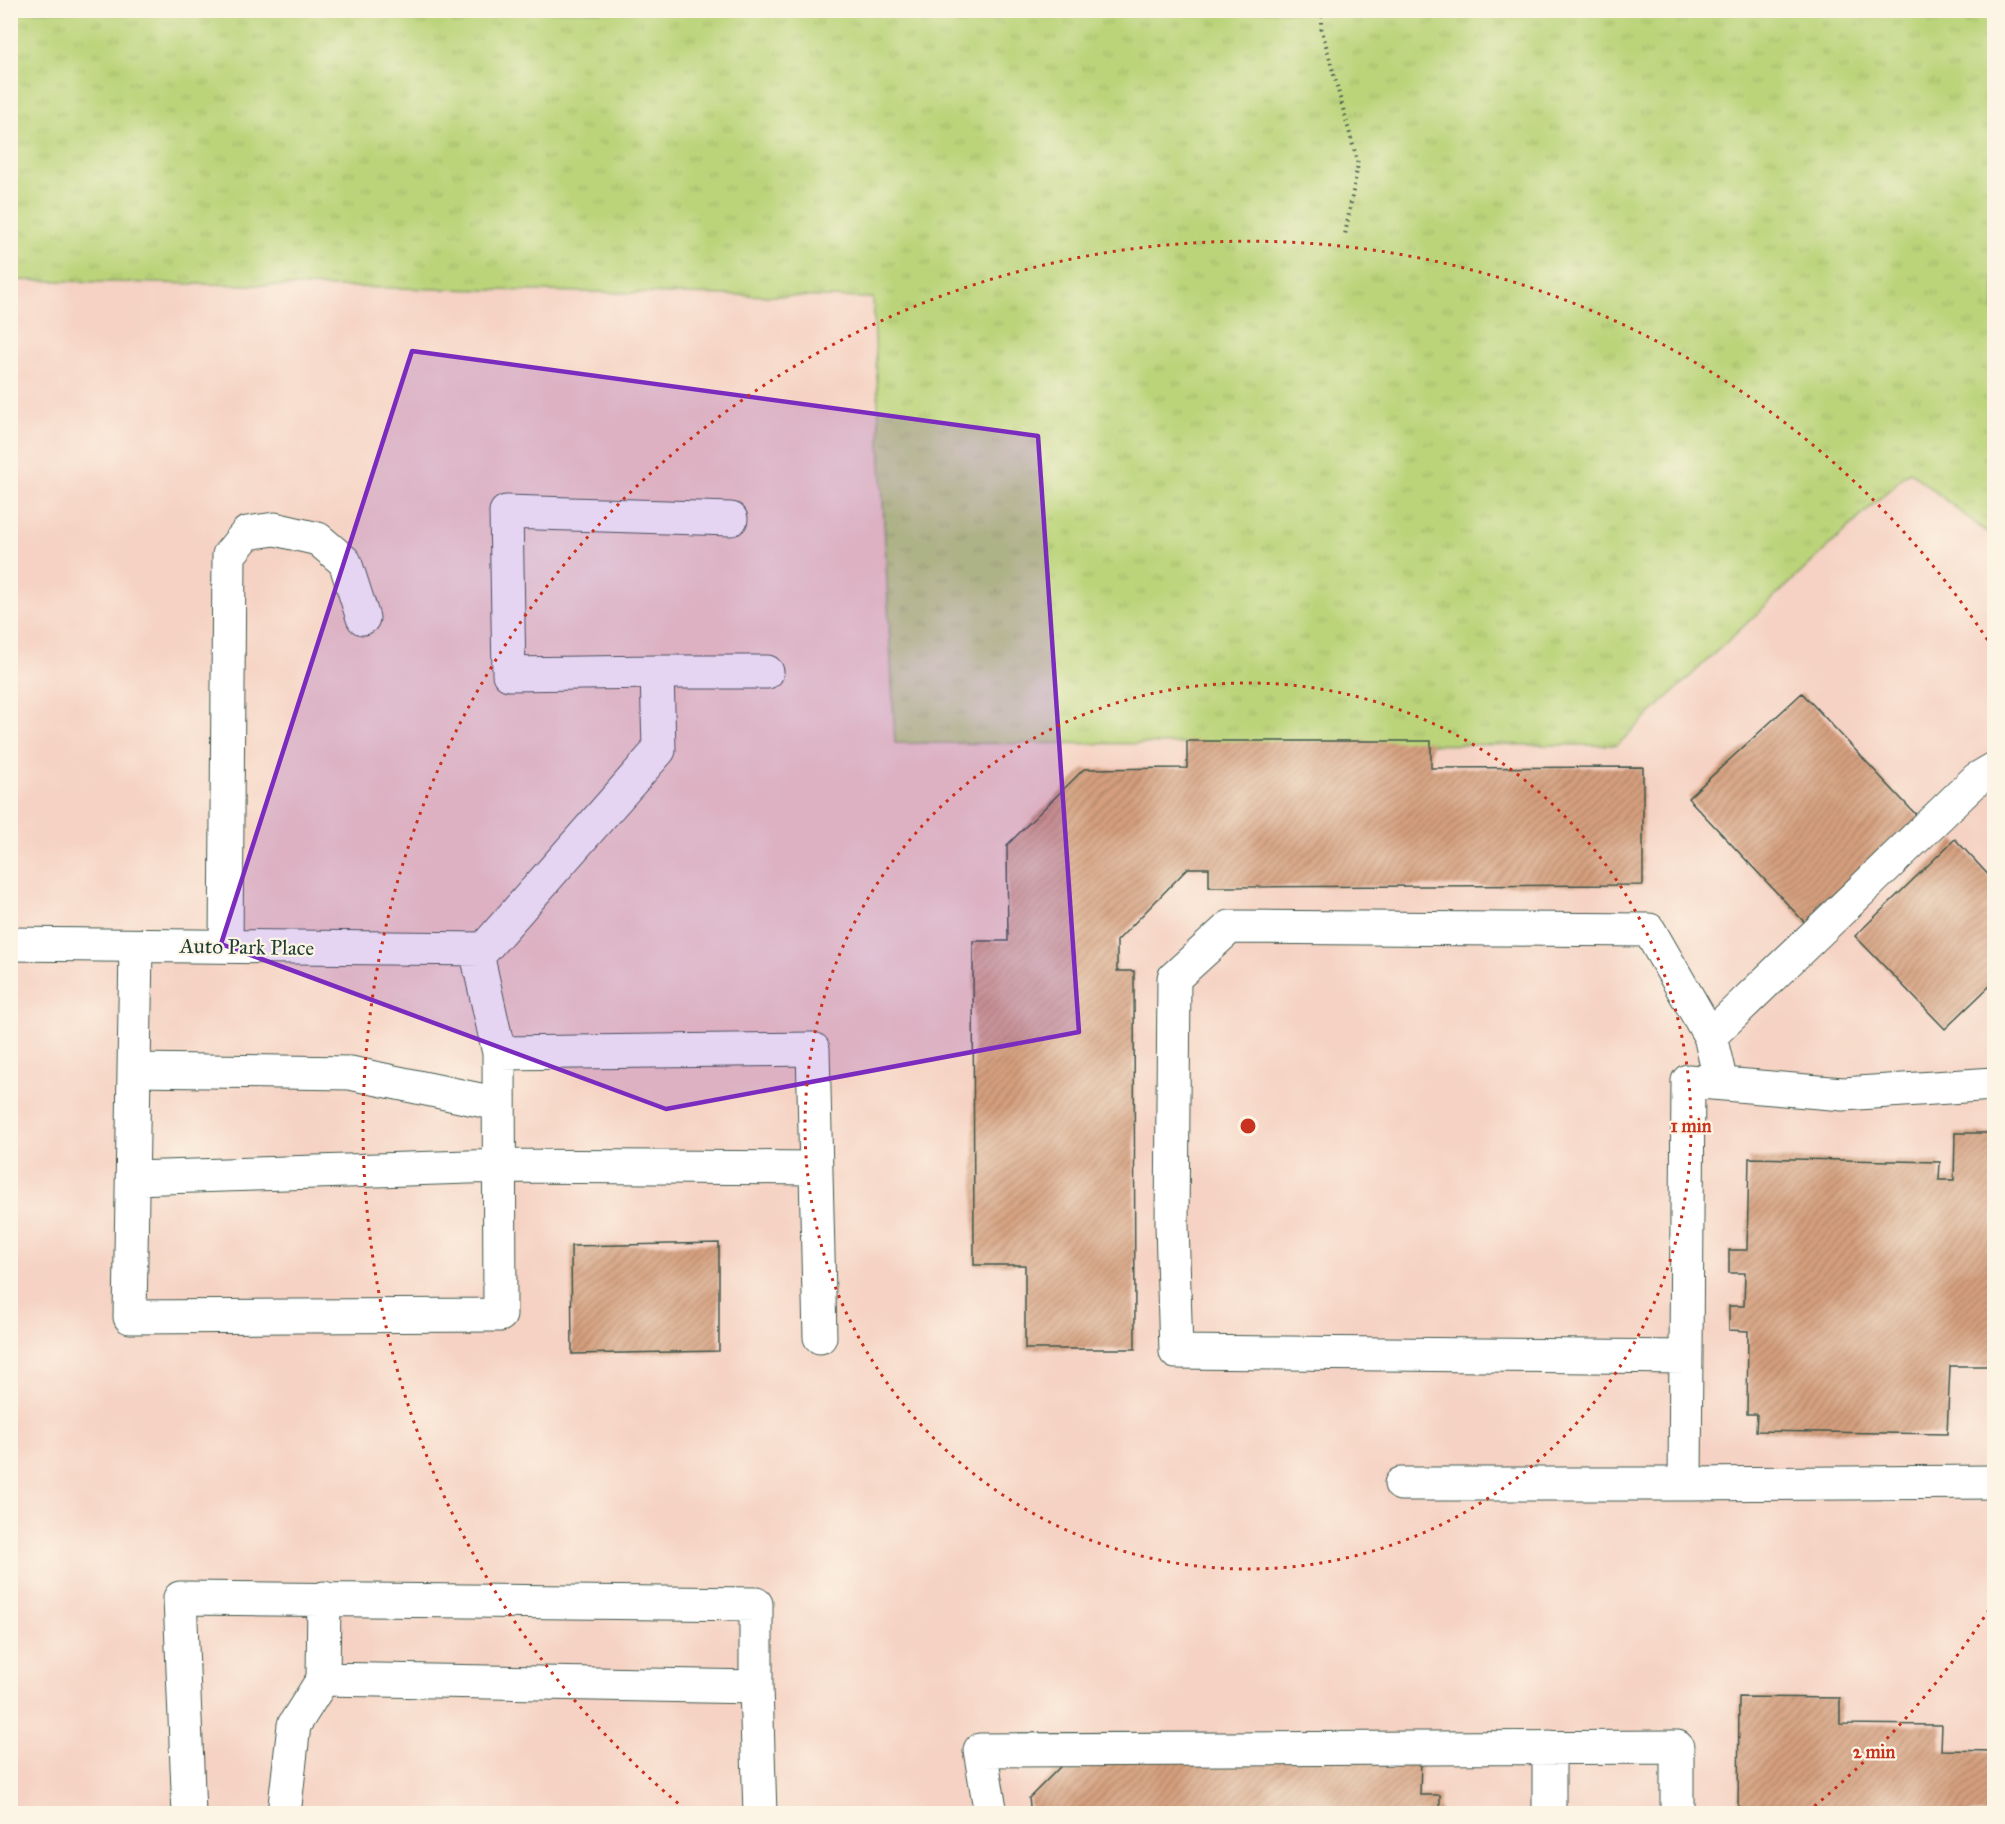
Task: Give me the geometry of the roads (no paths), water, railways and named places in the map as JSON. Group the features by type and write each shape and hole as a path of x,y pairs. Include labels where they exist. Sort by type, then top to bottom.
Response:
{"street":[{"path":"731,519 506,513 508,674 767,672"},
{"path":"225,946 229,555 247,533 275,529 318,539 345,562 363,618"},
{"path":"136,946 130,1317 500,1315 499,1053 480,949 659,750 657,672"},
{"path":"1710,1036 1977,779 1995,770"},
{"path":"1686,1357 1176,1352 1172,1225 1174,978 1230,927 1649,930 1710,1036 1721,1083"},
{"name":"Auto Park Place","path":"10,944 480,949"},
{"path":"499,1053 813,1049 820,1337"},
{"path":"134,1070 350,1073 499,1104"},
{"path":"1685,1484 1688,1081 1843,1094 1995,1084"},
{"path":"133,1178 499,1166 816,1168"},
{"path":"1401,1484 1995,1482"},
{"path":"189,1814 180,1598 756,1604 760,1814"},
{"path":"284,1814 294,1725 323,1679 324,1598"},
{"path":"323,1679 756,1687"},
{"path":"1549,1747 1549,1814"},
{"path":"991,1814 980,1750 1549,1747 1677,1747 1677,1814"}]}
